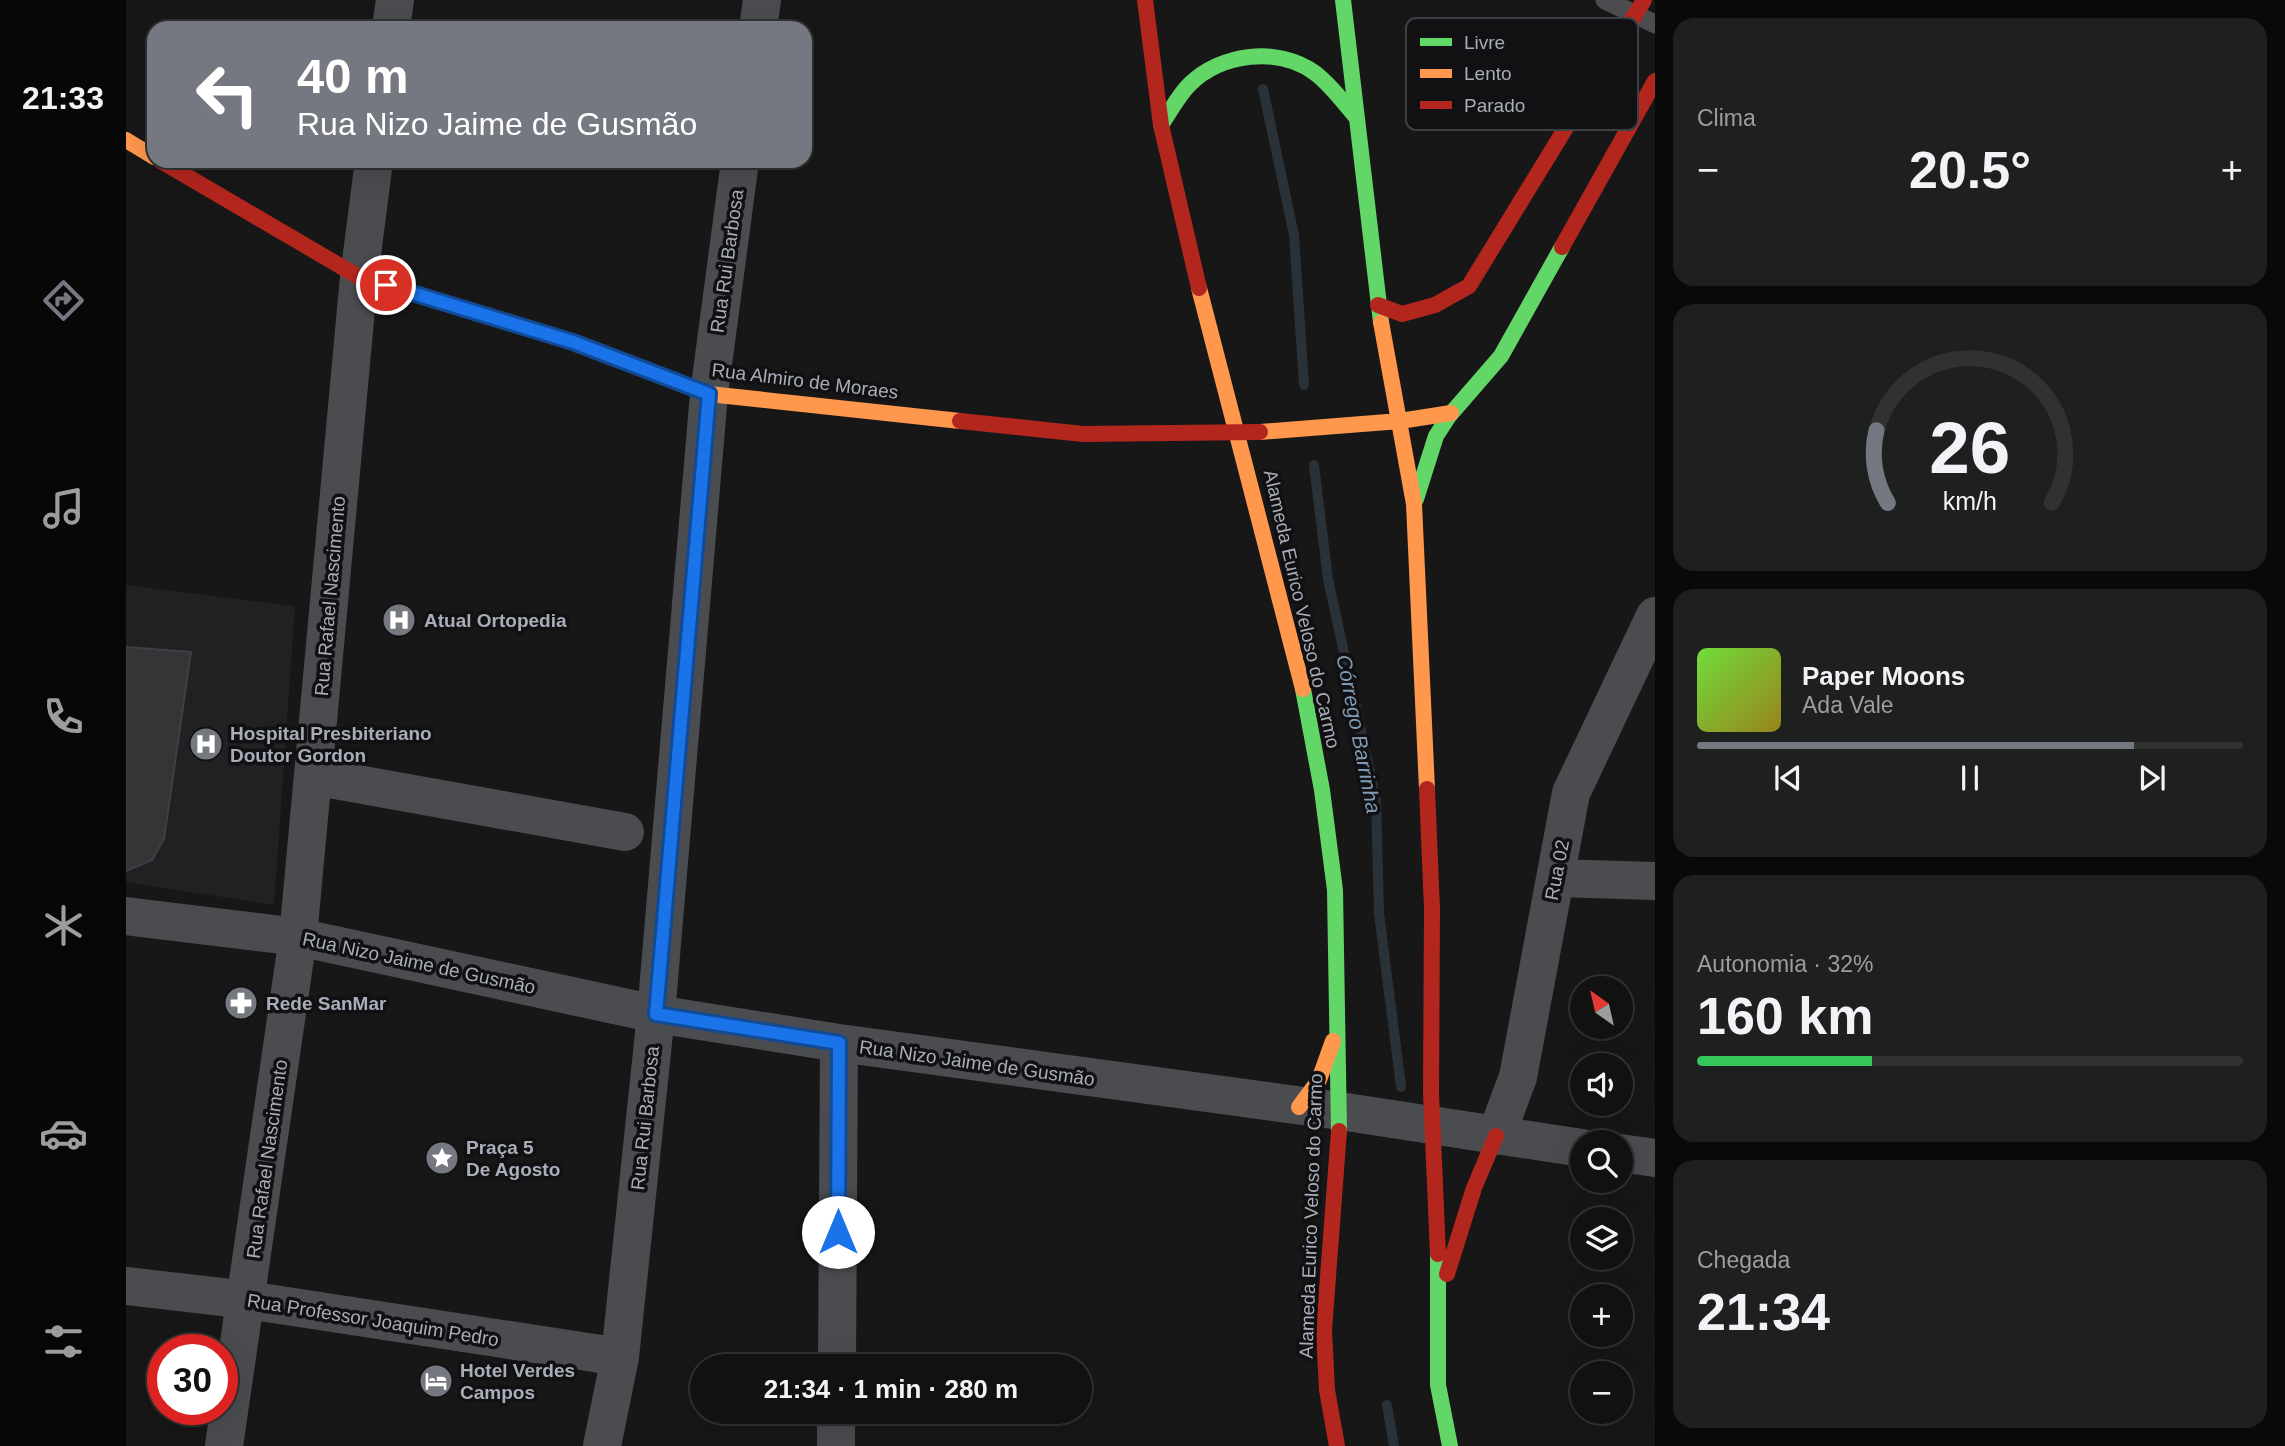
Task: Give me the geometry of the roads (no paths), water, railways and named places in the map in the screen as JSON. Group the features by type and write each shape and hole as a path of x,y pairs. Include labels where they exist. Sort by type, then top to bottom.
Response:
{"street":[{"path":"392,21 395,0"},
{"path":"759,21 762,0"},
{"name":"Alameda Eurico Veloso do Carmo","path":"1145,0 1161,125 1216,364 1239,435 1303,687 1322,790 1335,890 1339,953 1338,1022 1347,1112 1324,1330 1327,1390 1337,1446"},
{"path":"1343,0 1378,305 1415,504 1432,909 1424,1126 1440,1299 1438,1385 1450,1446"},
{"path":"1161,125 1190,85 1236,58 1272,58 1306,67 1330,87 1356,117"},
{"path":"1638,110 1655,80"},
{"path":"1378,305 1402,314 1435,305 1469,286 1565,130"},
{"path":"1415,504 1436,437 1451,413 1478,387 1501,356 1627,130"},
{"path":"126,140 147,153"},
{"name":"Rua Almiro de Moraes","path":"174,168 359,277 573,342 709,394 1083,434 1239,435 1400,421 1451,413"},
{"name":"Rua Rafael Nascimento","path":"224,1446 257,1302 298,937 359,277 373,168"},
{"name":"Rua Rui Barbosa","path":"602,1446 620,1357 656,1014 709,394 739,168"},
{"path":"1206,388 1216,364"},
{"path":"1173,435 1187,418"},
{"name":"Rua 02","path":"1496,1136 1518,1077 1572,793 1655,616"},
{"path":"313,776 625,832"},
{"path":"1556,878 1655,881"},
{"name":"Rua Nizo Jaime de Gusmão","path":"126,916 298,937 656,1014 839,1043 1347,1112 1424,1126 1570,1146"},
{"path":"1298,1107 1319,1080 1329,1059 1338,1022"},
{"path":"836,1354 839,1043"},
{"path":"1440,1299 1474,1188 1496,1136"},
{"path":"1633,1155 1655,1158"},
{"name":"Rua Professor Joaquim Pedro","path":"126,1286 257,1302 620,1357"},
{"path":"246,1446 257,1302"},
{"path":"836,1424 836,1446"}],"lane":[{"path":"1605,0 1640,8 1655,24"}],"waterway":[{"name":"Córrego Barrinha","path":"1263,89 1294,235 1304,385"},
{"name":"Córrego Barrinha","path":"1314,465 1328,579 1376,800 1379,913 1401,1087"},
{"name":"Córrego Barrinha","path":"1387,1405 1394,1446"}],"place":[{"name":"Atual Ortopedia","path":"399,620"},
{"name":"Hospital Presbiteriano Doutor Gordon","path":"206,744"},
{"name":"Rede SanMar","path":"241,1003"},
{"name":"Praça 5 De Agosto","path":"442,1158"},
{"name":"Hotel Verdes Campos","path":"436,1381"}]}
